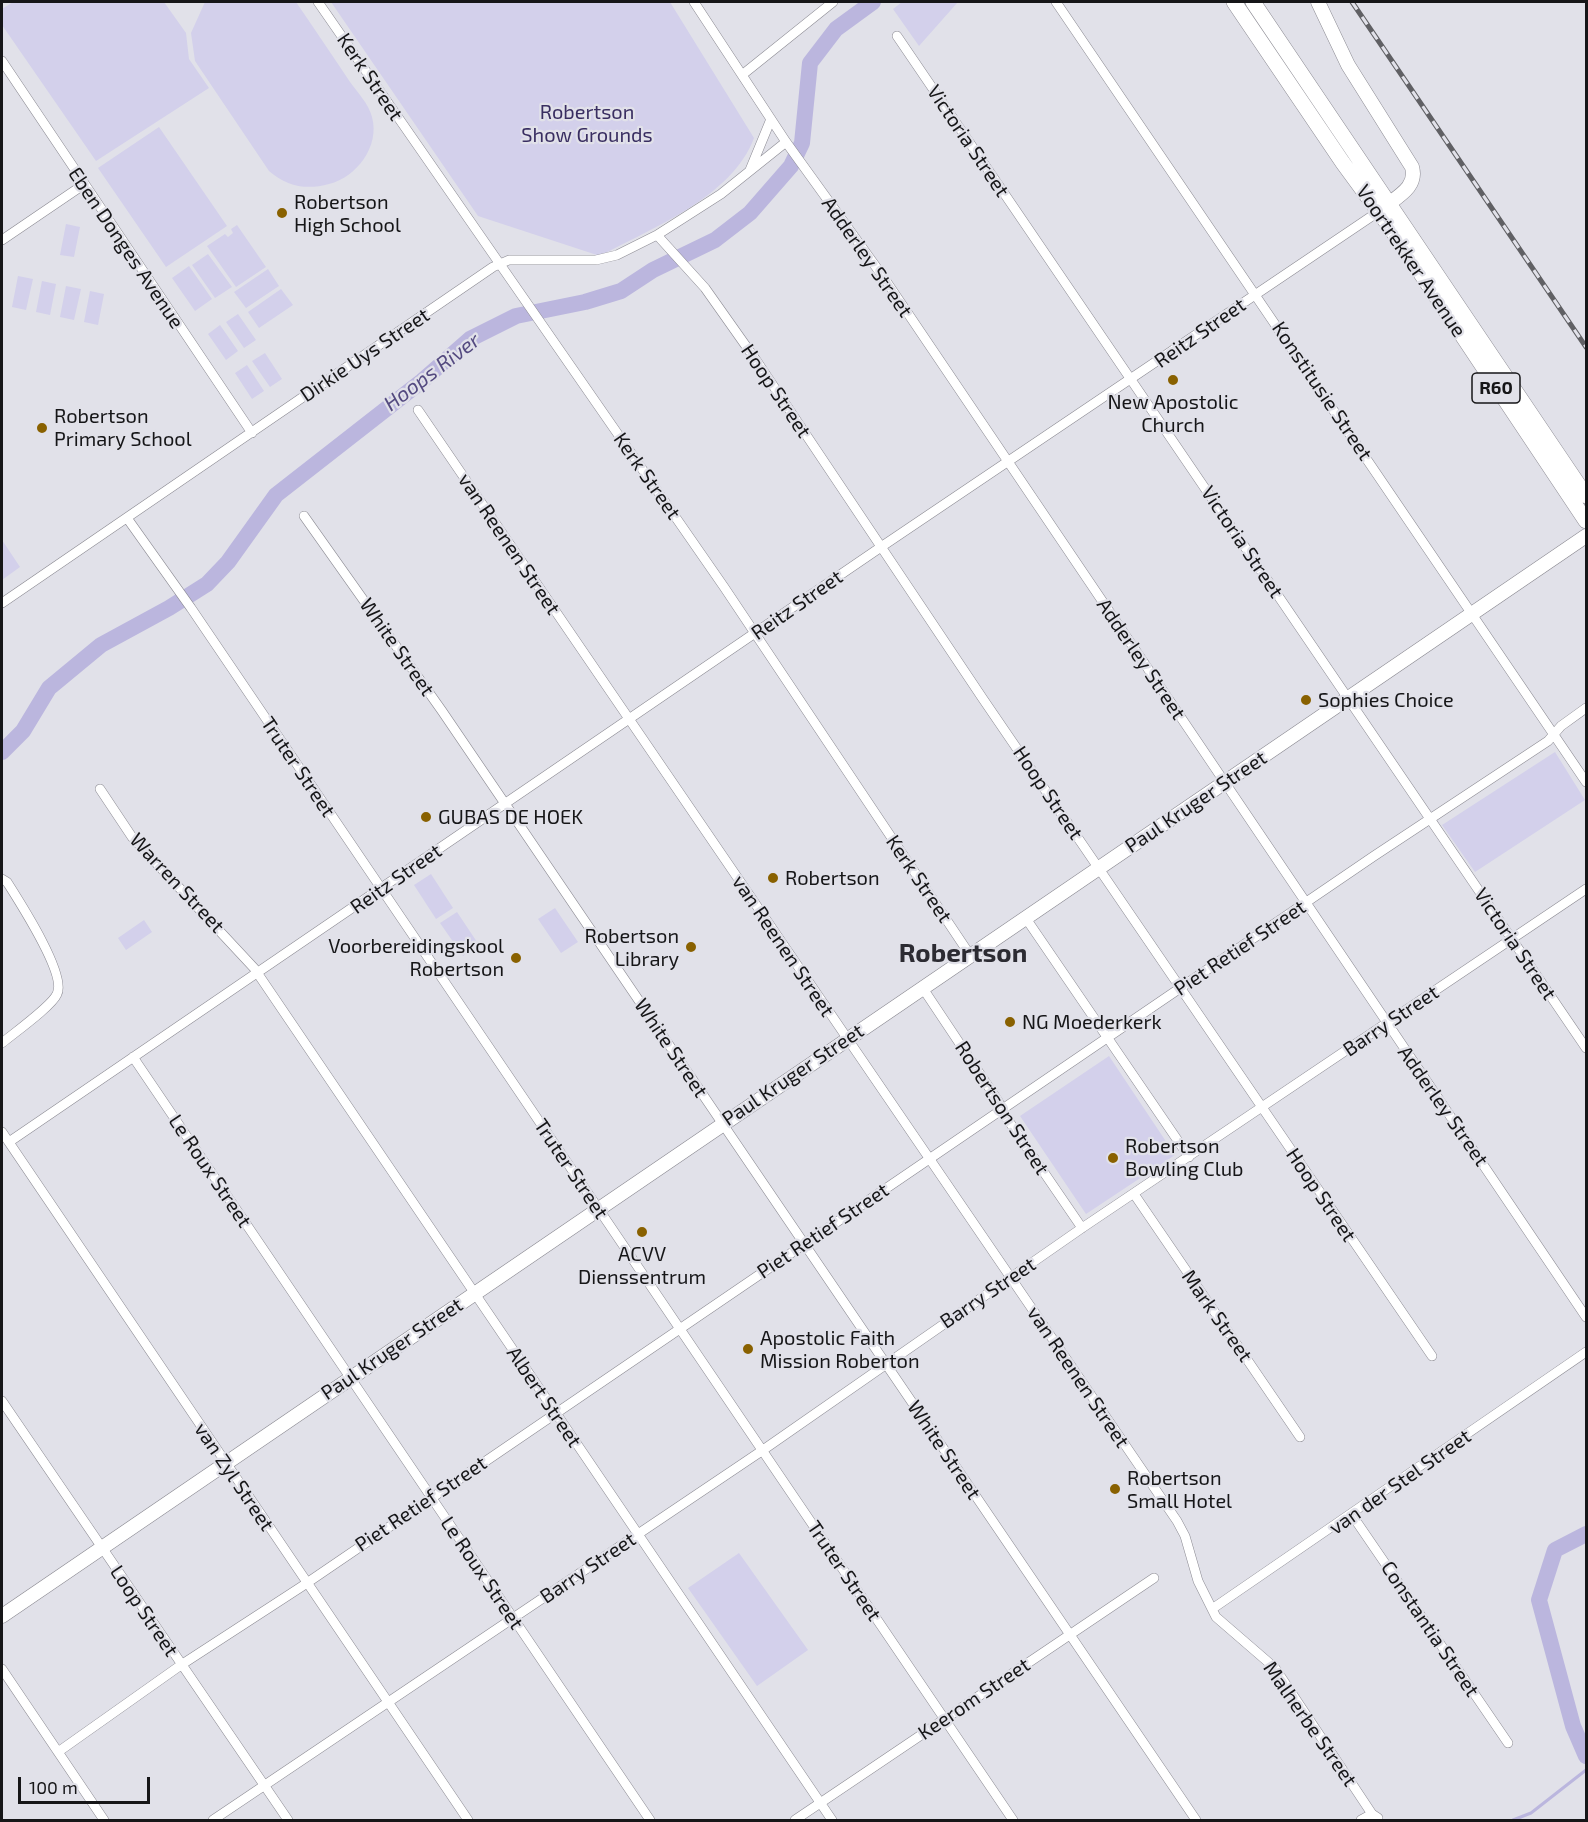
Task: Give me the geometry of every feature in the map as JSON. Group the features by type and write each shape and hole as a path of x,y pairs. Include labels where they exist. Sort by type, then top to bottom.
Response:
{"main road":[{"name":"Voortrekker Avenue","path":"1234,2 1587,521"},
{"name":"Voortrekker Avenue","path":"1253,2 1344,133 1587,496"},
{"path":"1295,93 1309,82"},
{"path":"1328,142 1344,133"}],"street":[{"name":"Kerk Street","path":"318,2 526,300 970,955"},
{"name":"Adderley Street","path":"694,2 786,142 884,278 1224,784 1587,1317"},
{"path":"742,75 833,2"},
{"name":"Konstitusie Street","path":"1056,2 1587,782"},
{"name":"Reitz Street","path":"9,1142 881,547 1132,380 1256,293 1378,212 1410,186 1414,174 1412,167 1348,65 1318,2"},
{"name":"Victoria Street","path":"897,36 1587,1048"},
{"name":"Eben Donges Avenue","path":"2,61 252,433"},
{"name":"Dirkie Uys Street","path":"750,170 771,119"},
{"name":"Dirkie Uys Street","path":"2,603 499,263 509,260 606,259 657,235 721,194 786,142"},
{"path":"2,240 83,184"},
{"name":"Hoop Street","path":"657,235 690,271 758,363 1432,1356"},
{"name":"van Reenen Street","path":"418,410 1177,1521 1185,1536 1198,1581 1212,1609"},
{"name":"White Street","path":"304,516 504,804 1196,1821"},
{"name":"Truter Street","path":"127,518 191,608 1013,1821"},
{"name":"Paul Kruger Street","path":"2,1616 224,1462 1587,536"},
{"name":"Piet Retief Street","path":"58,1752 181,1665 306,1583 1548,741 1553,734 1587,708"},
{"name":"Warren Street","path":"100,789 132,837 233,943 258,974"},
{"path":"2,879 7,882 39,939 59,984 57,997 2,1043"},
{"name":"Barry Street","path":"213,1821 763,1450 1082,1228 1587,889"},
{"path":"1025,917 1189,1157"},
{"name":"Albert Street","path":"258,974 832,1821"},
{"name":"Robertson Street","path":"922,987 1082,1228"},
{"name":"Le Roux Street","path":"133,1057 650,1821"},
{"name":"van Zyl Street","path":"2,1132 468,1821"},
{"name":"Mark Street","path":"1134,1194 1300,1437"},
{"name":"van der Stel Street","path":"1212,1609 1587,1352"},
{"name":"Loop Street","path":"2,1401 288,1821"},
{"name":"Constantia Street","path":"1352,1515 1508,1743"},
{"name":"Keerom Street","path":"795,1821 1154,1578"},
{"name":"Malherbe Street","path":"1212,1609 1224,1625 1275,1668 1375,1816 1361,1821"},
{"path":"2,1670 104,1821"}],"green space":[{"path":"13,2 164,2 186,33 189,59 209,88 96,161 2,25 2,9"},
{"path":"205,2 296,2 366,103 372,117 373,139 364,159 349,175 329,184 305,187 283,181 269,171 195,61 191,33"},
{"name":"Robertson Show Grounds","path":"331,2 670,2 754,138 743,159 709,194 666,222 600,256 478,216"},
{"path":"902,2 958,2 919,46 893,9"},
{"path":"159,127 227,226 166,267 98,168"},
{"path":"66,224 80,227 74,257 60,255"},
{"path":"237,225 266,267 236,287 207,246 225,234 228,237 233,233 231,229"},
{"path":"208,254 232,287 215,298 192,265"},
{"path":"189,266 212,299 195,311 172,278"},
{"path":"268,269 279,286 246,308 234,292"},
{"path":"18,276 33,279 26,310 12,307"},
{"path":"42,281 56,284 50,315 36,312"},
{"path":"66,286 81,289 74,320 60,317"},
{"path":"281,289 293,305 259,328 248,312"},
{"path":"90,291 104,294 98,325 84,322"},
{"path":"238,314 256,340 244,348 226,322"},
{"path":"220,325 238,351 226,360 208,334"},
{"path":"265,353 282,379 270,387 252,361"},
{"path":"247,365 264,391 252,399 235,373"},
{"path":"2,540 20,567 2,580"},
{"path":"1555,752 1585,800 1475,872 1442,825"},
{"path":"431,874 453,908 436,919 414,885"},
{"path":"555,908 578,942 561,953 538,919"},
{"path":"457,912 479,945 463,956 440,923"},
{"path":"144,920 152,932 126,950 118,938"},
{"path":"1109,1056 1175,1155 1086,1214 1020,1116"},
{"path":"739,1553 808,1650 757,1686 688,1588"}],"waterway":[{"name":"Hoops River","path":"2,752 23,731 49,688 101,645 169,608 207,584 228,562 276,495 422,381 470,339 516,316 585,302 621,291 653,270 715,240 750,213 791,166 802,143 810,63 836,29 873,2"},
{"path":"1586,1534 1555,1550 1539,1600 1573,1726 1586,1756"},
{"path":"1513,1820 1531,1813 1586,1770"}],"railway":[{"path":"1352,2 1586,347"}],"place":[{"name":"Robertson High School","path":"282,213"},
{"name":"New Apostolic Church","path":"1173,380"},
{"name":"Robertson Primary School","path":"42,428"},
{"name":"Sophies Choice","path":"1306,700"},
{"name":"GUBAS DE HOEK","path":"426,817"},
{"name":"Robertson","path":"773,878"},
{"name":"Robertson Library","path":"691,947"},
{"name":"Voorbereidingskool Robertson","path":"516,958"},
{"name":"NG Moederkerk","path":"1010,1022"},
{"name":"Robertson Bowling Club","path":"1113,1158"},
{"name":"ACVV Dienssentrum","path":"642,1232"},
{"name":"Apostolic Faith Mission Roberton","path":"748,1349"},
{"name":"Robertson Small Hotel","path":"1115,1489"}],"district":[{"name":"Robertson","path":"963,953"}]}
